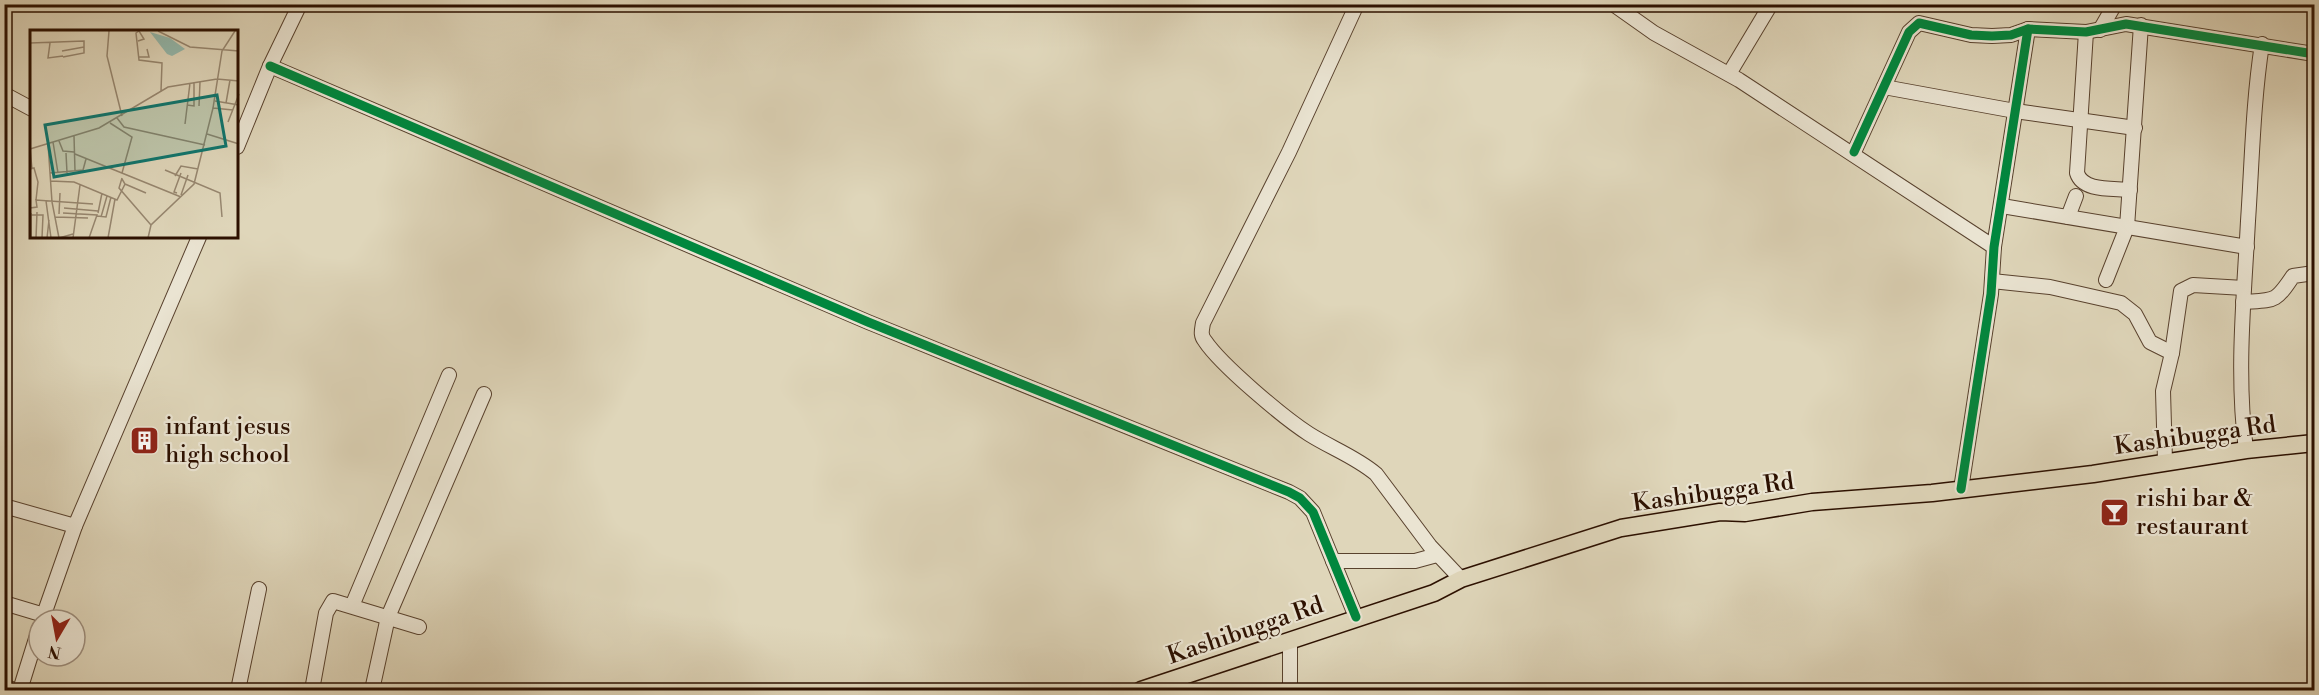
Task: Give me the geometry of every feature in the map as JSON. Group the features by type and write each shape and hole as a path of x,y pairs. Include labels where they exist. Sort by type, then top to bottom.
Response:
{"main road":[{"name":"Kashibugga Rd","path":"1141,690 1290,642 1356,617 1434,592 1461,579 1621,528 1720,512 1745,513 1812,502 1894,498 2093,474 2165,461 2314,443"}],"street":[{"path":"238,145 270,66 300,4"},
{"path":"1358,4 1289,152 1203,323 1201,333 1204,341 1237,375 1306,433 1366,465 1376,474 1437,555 1461,579"},
{"path":"1613,4 1654,33 1729,74 1854,152 1994,247"},
{"path":"1729,74 1771,4"},
{"path":"2115,4 2093,31 2077,173 2079,180 2088,186 2130,190"},
{"path":"1854,152 1909,32 1919,23 1971,35 1992,36 2011,35 2028,29 2093,31 2127,24 2141,25 2314,54"},
{"path":"2106,280 2127,227 2141,25"},
{"path":"1960,489 2028,29"},
{"path":"2246,450 2240,384 2243,295 2255,89 2262,44"},
{"path":"270,66 868,322 1289,492 1300,498 1313,512 1356,617"},
{"path":"1884,87 2015,111 2135,128"},
{"path":"4,94 30,108"},
{"path":"2068,217 2076,196"},
{"path":"2001,206 2247,247"},
{"path":"46,608 75,526 199,238"},
{"path":"2165,461 2163,391 2172,353 2178,299 2185,287 2193,285 2273,299 2283,292 2293,276 2314,273"},
{"path":"1992,281 2050,287 2121,303 2135,314 2150,342 2172,353"},
{"path":"352,606 449,375"},
{"path":"372,690 388,617 484,394"},
{"path":"4,506 75,526"},
{"path":"1333,561 1415,561 1437,555"},
{"path":"238,690 259,588"},
{"path":"312,690 328,606 333,602 418,627"},
{"path":"4,603 27,611"},
{"path":"1290,642 1290,690"},
{"path":"20,690 27,668"},
{"path":"4,686 14,690"}],"cycle path":[{"path":"1854,152 1909,32 1919,23 1971,35 1992,36 2011,35 2028,29 2086,32 2126,24 2314,54"},
{"path":"1961,489 1991,294 1994,247 2028,29"},
{"path":"270,66 868,322 1289,492 1300,498 1313,512 1356,617"}],"place":[{"name":"infant jesus high school","path":"144,440"},
{"name":"rishi bar & restaurant","path":"2115,512"}]}
